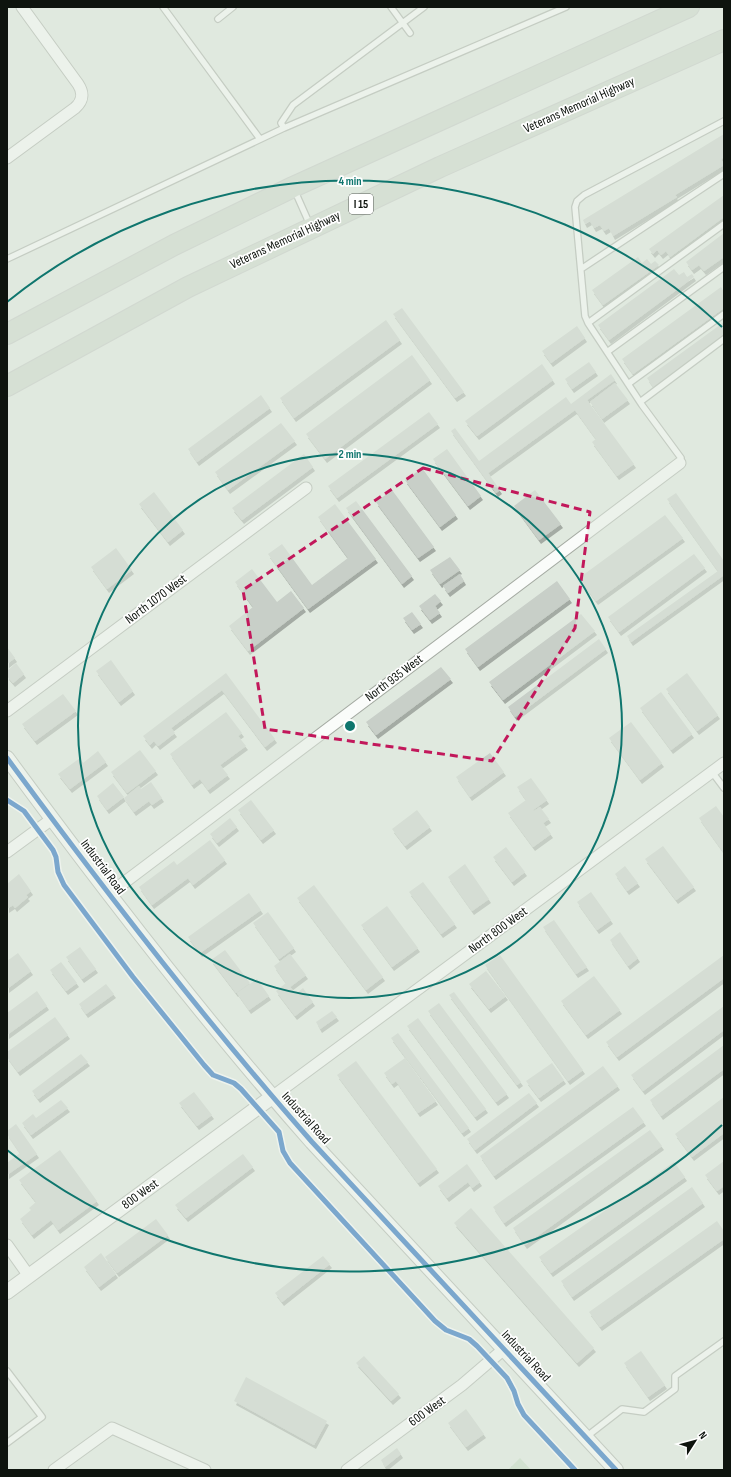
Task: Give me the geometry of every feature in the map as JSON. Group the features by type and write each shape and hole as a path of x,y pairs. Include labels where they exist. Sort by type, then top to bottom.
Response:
{"highway":[{"path":"7,334 174,245 293,187 689,7"},
{"name":"Veterans Memorial Highway","path":"7,386 188,287 440,167 724,40"}],"street":[{"path":"7,158 76,108 79,105 82,96 82,92 78,84 22,7"},
{"name":"North 935 West","path":"109,894 680,463"},
{"name":"North 1070 West","path":"7,711 306,488"},
{"name":"Industrial Road","path":"7,758 189,998 272,1097 616,1470"},
{"name":"North 800 West","path":"272,1097 724,763"},
{"path":"7,852 52,819"},
{"name":"800 West","path":"7,1292 272,1097"},
{"path":"7,1245 29,1276"},
{"name":"600 West","path":"347,1470 462,1385 504,1348"},
{"path":"54,1470 112,1428 205,1470"}],"lane":[{"path":"164,7 260,139"},
{"path":"218,19 233,7"},
{"path":"391,7 410,33"},
{"path":"284,128 282,123 293,105 424,7"},
{"path":"7,259 284,128 566,7"},
{"path":"680,463 681,458 640,402 588,323 585,316 575,207 577,201 584,195 724,121"},
{"path":"581,269 724,174"},
{"path":"293,187 311,228"},
{"path":"588,323 724,224"},
{"path":"608,352 724,267"},
{"path":"628,384 724,314"},
{"path":"640,402 724,340"},
{"path":"712,772 724,788"},
{"path":"586,1437 622,1409 644,1412 674,1389 675,1376 724,1341"},
{"path":"7,1371 42,1417 7,1443"}],"highlighted area":[{"path":"423,468 590,512 575,628 492,761 265,729 243,590"}],"green space":[{"path":"520,1458 531,1470 508,1470"}],"building":[{"path":"724,134 724,157 721,159 724,165 675,195 677,197 613,236 609,228 604,231 600,225 594,228 590,221 585,224 583,220"},
{"path":"724,195 724,217 670,257 666,251 661,255 657,250 653,254 649,249"},
{"path":"724,233 724,257 704,271 699,265 692,270 686,262"},
{"path":"638,257 642,263 647,259 651,264 655,261 659,265 603,305 592,290"},
{"path":"674,269 679,275 684,272 687,277 692,274 694,277 609,340 598,325"},
{"path":"721,287 724,292 724,308 633,374 622,359"},
{"path":"402,308 464,392 455,398 393,314"},
{"path":"386,320 400,340 294,418 280,398"},
{"path":"724,322 724,336 654,388 647,378"},
{"path":"577,326 585,338 551,363 542,351"},
{"path":"412,355 430,380 325,459 306,434"},
{"path":"589,362 596,372 572,389 565,379"},
{"path":"542,364 553,380 477,436 465,421"},
{"path":"611,374 615,380 587,400 634,464 617,476 592,442 596,439 575,410 488,473 500,490 496,493 451,431 455,428 479,461 566,397 571,404"},
{"path":"615,383 628,400 602,419 590,402"},
{"path":"261,395 270,408 197,462 188,449"},
{"path":"429,412 438,424 337,498 328,486"},
{"path":"281,423 295,441 228,490 215,472"},
{"path":"447,449 481,496 468,506 433,459"},
{"path":"304,454 313,467 242,520 232,508"},
{"path":"422,468 456,515 440,527 405,480"},
{"path":"392,490 434,547 418,558 376,502"},
{"path":"535,490 561,524 539,540 514,506"},
{"path":"154,492 183,530 168,542 139,504"},
{"path":"676,493 724,561 724,575 631,642 627,636 718,571 667,499"},
{"path":"356,501 412,576 402,584 346,508"},
{"path":"335,504 376,559 308,609 268,554 282,544 312,585 348,558 318,517"},
{"path":"665,515 683,538 596,601 579,578"},
{"path":"116,548 132,570 107,589 91,567"},
{"path":"694,554 705,568 619,632 608,617"},
{"path":"450,557 460,570 440,584 430,570"},
{"path":"252,569 277,602 291,591 304,608 248,651 229,626 253,607 235,582"},
{"path":"460,574 464,581 448,593 443,586"},
{"path":"557,581 570,599 478,667 465,649"},
{"path":"435,594 441,601 435,606 440,613 430,620 419,606"},
{"path":"412,612 421,624 412,630 403,618"},
{"path":"581,614 595,631 503,700 489,682"},
{"path":"599,639 606,649 515,717 508,707"},
{"path":"7,647 15,658 7,664"},
{"path":"111,660 133,691 119,702 96,671"},
{"path":"16,663 24,674 13,683 7,676 7,671"},
{"path":"441,667 451,679 376,735 366,722"},
{"path":"226,673 275,739 265,747 222,690 171,728 175,733 158,746 154,741 150,745 143,736"},
{"path":"687,673 718,715 697,731 666,689"},
{"path":"661,692 692,734 671,750 640,708"},
{"path":"63,694 76,711 35,741 22,724"},
{"path":"226,712 242,733 238,736 246,746 220,765 228,775 208,790 200,779 192,785 170,754"},
{"path":"631,722 662,763 640,780 609,738"},
{"path":"140,750 156,771 127,793 111,772"},
{"path":"98,751 106,762 70,789 58,774 80,758 83,763"},
{"path":"490,753 504,772 470,797 456,777"},
{"path":"531,778 547,800 533,810 534,811 540,807 549,819 543,823 551,834 533,847 508,813 526,800 517,787"},
{"path":"151,782 162,798 152,805 149,801 134,812 124,798 139,786 141,789"},
{"path":"113,783 124,797 107,810 97,796"},
{"path":"251,800 274,830 261,840 238,810"},
{"path":"716,806 724,817 724,853 699,818"},
{"path":"417,810 430,827 405,846 392,829"},
{"path":"230,818 237,827 217,843 210,834"},
{"path":"210,840 225,860 193,885 188,878 152,905 139,887 174,861 177,865"},
{"path":"663,846 694,887 676,900 645,859"},
{"path":"506,847 525,872 512,882 493,857"},
{"path":"465,864 489,899 472,911 448,877"},
{"path":"625,866 638,883 627,891 615,874"},
{"path":"19,874 31,891 26,895 28,897 15,908 13,905 7,909 7,884"},
{"path":"423,882 455,924 441,934 409,892"},
{"path":"314,885 383,977 366,990 297,898"},
{"path":"591,892 611,920 597,930 577,902"},
{"path":"249,893 261,910 200,953 188,937"},
{"path":"387,906 418,948 392,967 361,925"},
{"path":"268,912 294,948 279,959 253,923"},
{"path":"554,920 587,967 576,974 543,927"},
{"path":"620,932 638,958 628,966 610,940"},
{"path":"80,947 96,969 82,979 66,957"},
{"path":"225,950 250,983 236,993 211,960"},
{"path":"18,953 31,971 7,989 7,961"},
{"path":"290,954 306,975 290,987 296,994 303,988 313,1002 295,1016 276,991 286,983 274,966"},
{"path":"500,955 583,1070 568,1081 485,965"},
{"path":"724,955 724,978 617,1057 606,1042"},
{"path":"61,962 77,983 66,991 50,970"},
{"path":"486,971 506,996 489,1009 469,984"},
{"path":"594,976 620,1010 586,1035 561,1001"},
{"path":"257,979 269,996 249,1010 237,993"},
{"path":"106,984 114,994 86,1014 79,1004"},
{"path":"37,991 47,1006 7,1035 7,1013"},
{"path":"454,992 521,1082 517,1085 449,995"},
{"path":"439,1003 507,1094 496,1102 428,1011"},
{"path":"724,1006 724,1030 643,1091 631,1075"},
{"path":"332,1011 337,1017 320,1029 316,1022"},
{"path":"55,1017 68,1035 18,1072 7,1057 7,1052"},
{"path":"418,1018 486,1109 475,1117 407,1026"},
{"path":"398,1033 469,1128 462,1133 391,1038"},
{"path":"724,1045 724,1069 661,1116 650,1100"},
{"path":"81,1054 88,1062 38,1099 32,1091"},
{"path":"405,1058 436,1101 418,1113 396,1081 392,1084 384,1073"},
{"path":"356,1061 437,1169 418,1183 337,1075"},
{"path":"552,1063 564,1080 539,1098 526,1081"},
{"path":"603,1066 618,1086 494,1176 480,1156"},
{"path":"194,1092 212,1115 197,1126 179,1103"},
{"path":"529,1093 537,1103 475,1150 467,1139"},
{"path":"724,1097 724,1133 692,1157 675,1134"},
{"path":"61,1100 68,1108 31,1135 22,1123 33,1114 36,1118"},
{"path":"633,1107 644,1122 504,1223 493,1207"},
{"path":"16,1124 37,1154 7,1175 7,1163 20,1153 7,1134 7,1131"},
{"path":"650,1130 662,1146 525,1245 513,1228"},
{"path":"60,1150 97,1201 58,1230 51,1220 32,1235 20,1219 31,1210 29,1208 36,1202 19,1180"},
{"path":"243,1154 253,1167 186,1218 175,1205"},
{"path":"724,1161 724,1186 717,1191 705,1175"},
{"path":"674,1162 685,1177 551,1273 539,1257"},
{"path":"467,1164 480,1182 472,1188 468,1182 447,1198 438,1186"},
{"path":"692,1187 703,1203 572,1297 561,1281"},
{"path":"471,1208 594,1348 577,1363 454,1223"},
{"path":"156,1219 168,1235 117,1273 105,1257"},
{"path":"717,1221 724,1231 724,1239 600,1327 589,1312"},
{"path":"101,1253 116,1274 99,1287 84,1267"},
{"path":"323,1256 330,1264 282,1302 275,1293"},
{"path":"641,1351 665,1385 648,1397 624,1363"},
{"path":"364,1356 399,1394 391,1401 356,1363"},
{"path":"246,1377 327,1421 314,1445 234,1401"},
{"path":"466,1409 484,1434 466,1447 448,1423"},
{"path":"397,1448 401,1454 385,1467 381,1460"}],"cycle path":[{"path":"7,758 80,857 155,954 272,1096 312,1142 616,1470"},
{"path":"7,800 24,811 53,850 56,857 58,872 64,885 133,977 204,1065 213,1075 234,1083 241,1089 279,1132 283,1151 290,1163 435,1321 446,1330 469,1339 507,1378 524,1415 575,1470"}]}
